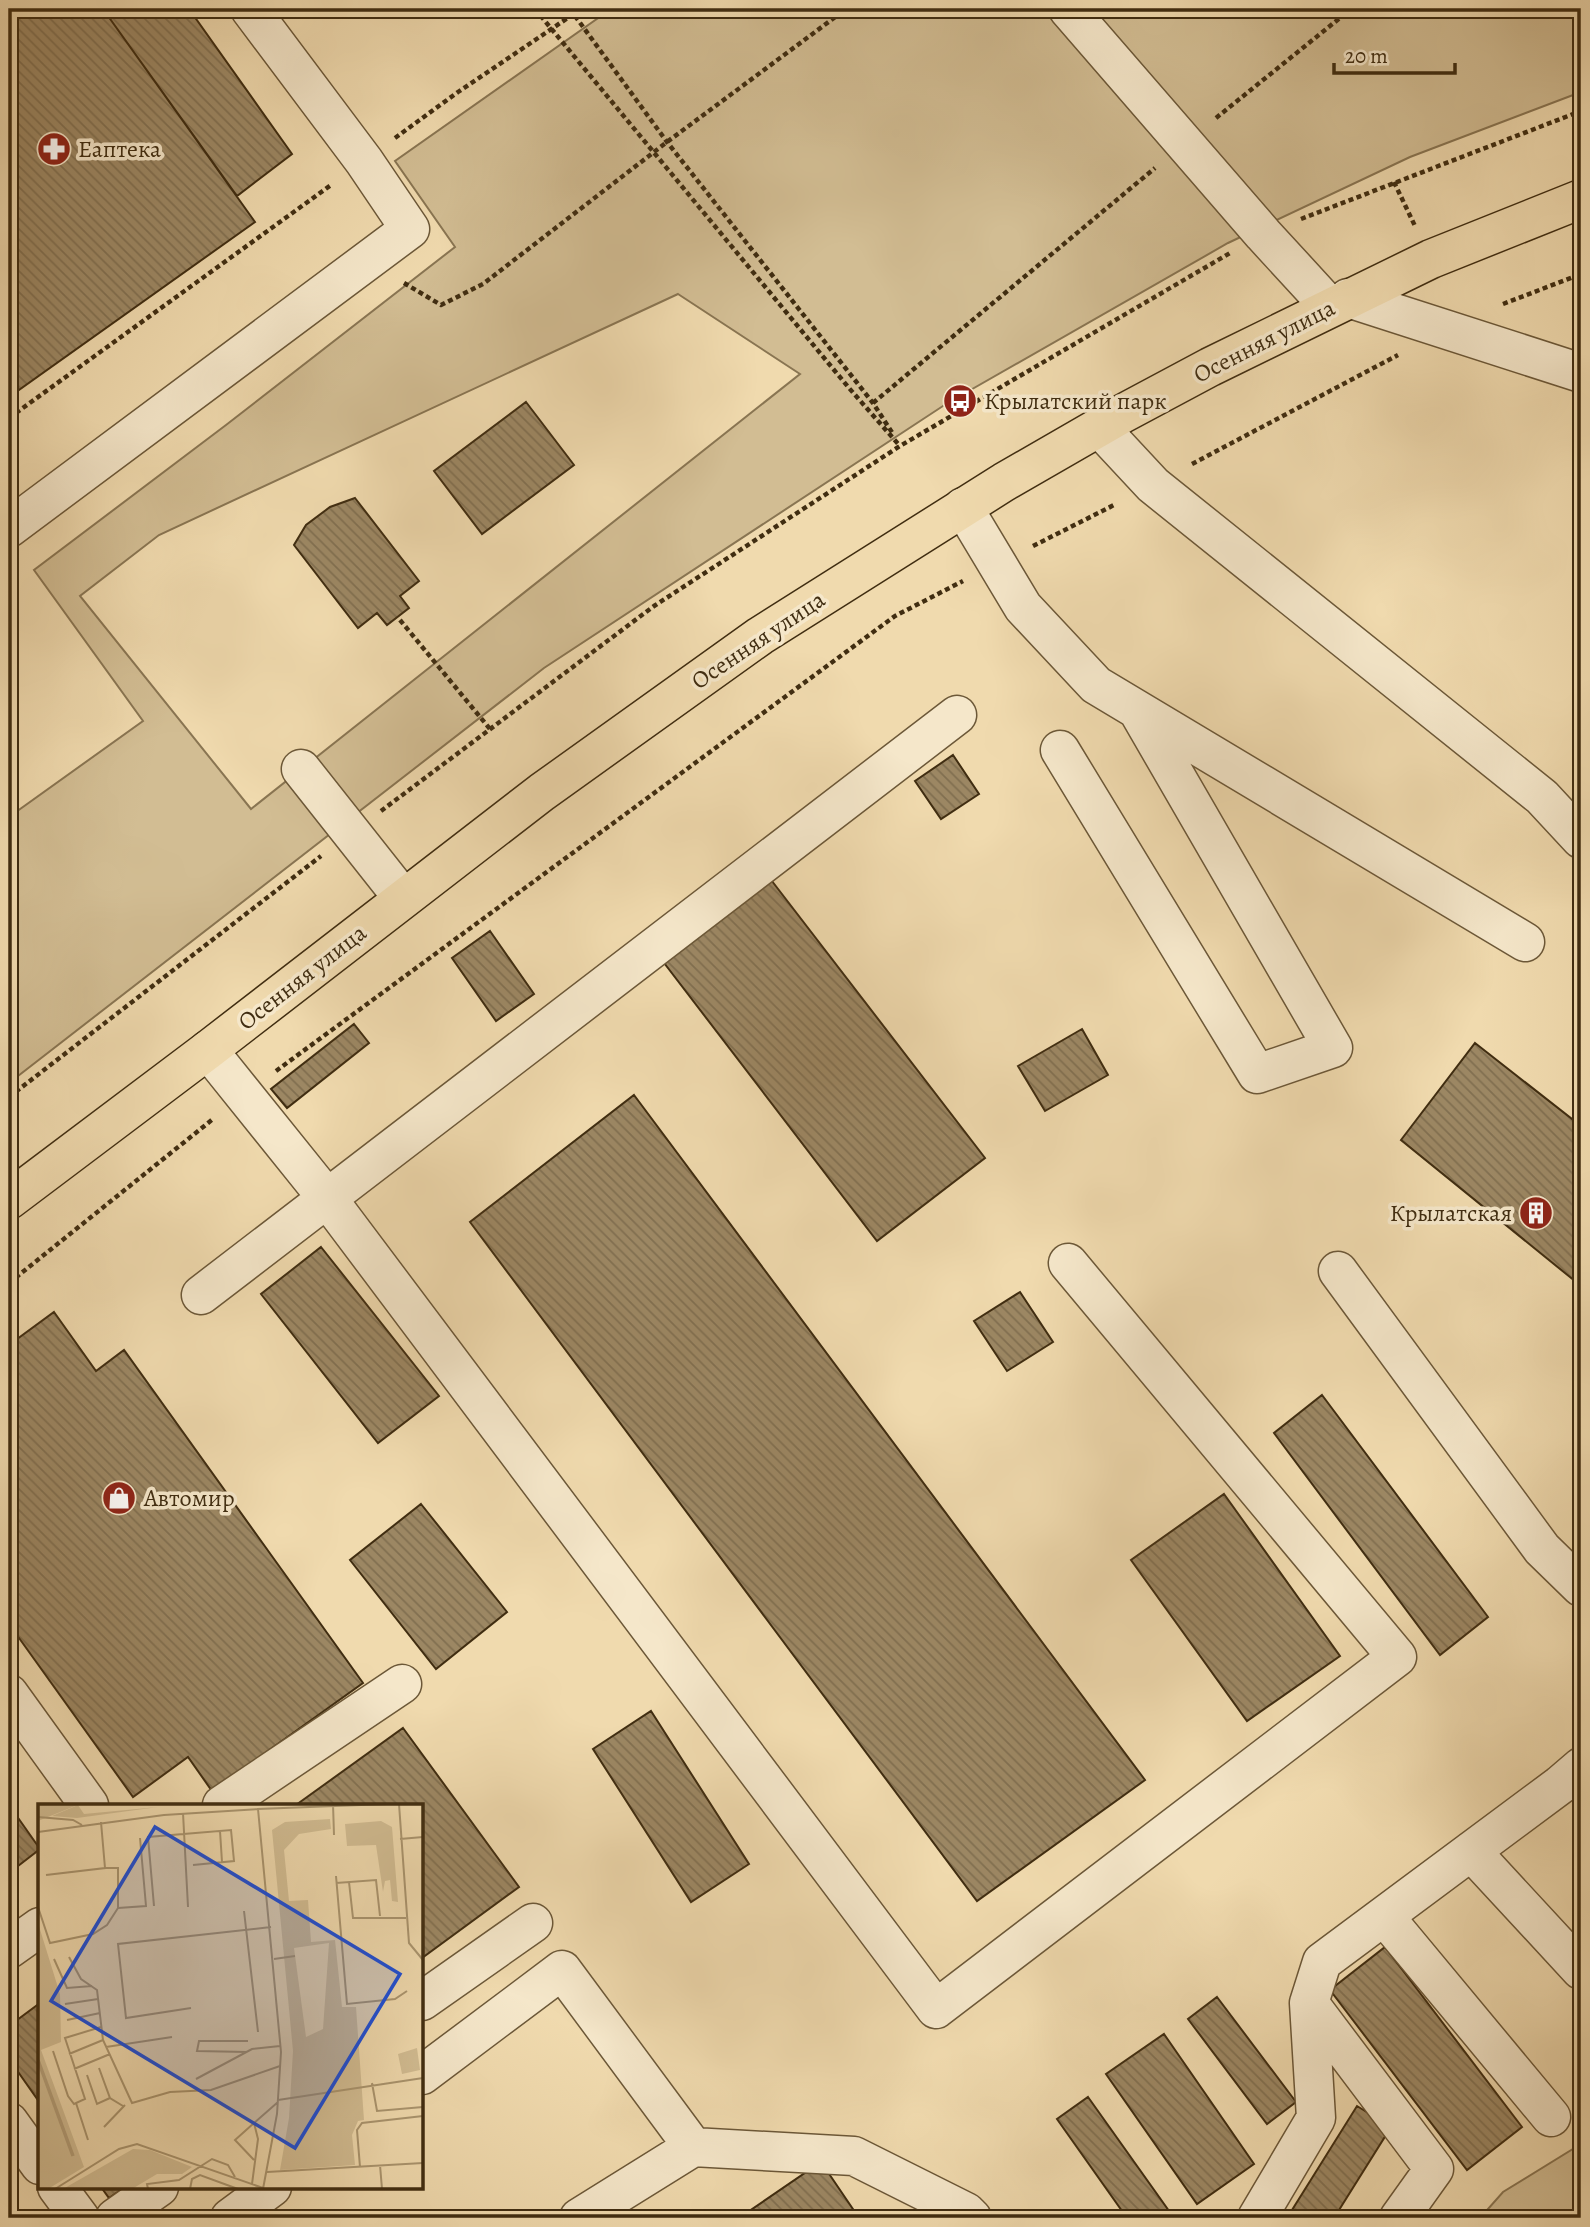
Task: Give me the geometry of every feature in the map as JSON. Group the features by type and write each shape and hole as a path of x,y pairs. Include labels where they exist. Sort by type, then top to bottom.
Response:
{"main road":[{"name":"Осенняя улица","path":"9,1200 542,792 760,636 963,507 1099,427 1210,367 1431,259 1581,199"}],"lane":[{"path":"9,528 410,229 364,161 250,9"},
{"path":"1068,9 1263,234 1339,302 1581,373"},
{"path":"1099,427 1153,485 1542,797 1581,839"},
{"path":"963,507 1023,607 1096,685 1525,942"},
{"path":"1060,750 1257,1074 1333,1048 1138,710"},
{"path":"201,1295 957,715"},
{"path":"301,769 404,898"},
{"path":"208,1050 327,1198 936,2009 1397,1657 1068,1264"},
{"path":"1338,1271 1542,1549 1581,1587"},
{"path":"223,1804 402,1684"},
{"path":"9,1694 88,1804"},
{"path":"1257,2218 1316,2118 1309,2003 1322,1962 1471,1851 1574,1785"},
{"path":"1471,1851 1581,1970"},
{"path":"1384,1916 1551,2117"},
{"path":"424,2000 533,1923"},
{"path":"9,1949 38,1928"},
{"path":"424,2074 562,1970 693,2147"},
{"path":"1309,2003 1434,2169 1399,2218"},
{"path":"9,2122 38,2162"},
{"path":"579,2218 693,2147 854,2156 966,2212 972,2218"},
{"path":"58,2188 80,2218"},
{"path":"115,2218 158,2188"},
{"path":"230,2218 271,2188"}],"path":[{"path":"535,9 849,388 901,446"},
{"path":"9,418 458,92 552,29 572,11 581,9"},
{"path":"368,261 441,305 483,284 846,9"},
{"path":"873,403 1185,143 1352,9"},
{"path":"572,11 667,142 873,403 901,446"},
{"path":"9,1097 353,832 654,606 901,446 1263,234 1581,111"},
{"path":"1495,308 1581,274"},
{"path":"9,1283 243,1095 895,616 1153,485 1402,353"},
{"path":"400,620 490,729"}],"shaded area":[{"path":"611,9 1581,9 1581,92 1410,157 1228,243 946,404 544,668 9,1083 9,817 143,721 34,570 455,247 395,161","holes":["678,294 800,374 251,809 80,596 159,535"]},
{"path":"1581,2144 1581,2218 1480,2218 1503,2192"}],"building":[{"path":"9,9 103,9 255,222 9,397"},
{"path":"103,9 189,9 292,154 237,196"},
{"path":"526,402 574,465 482,534 434,471"},
{"path":"355,498 419,581 400,596 409,608 387,625 377,613 358,628 294,545 306,525 330,507"},
{"path":"953,755 979,794 941,819 915,781"},
{"path":"765,872 985,1158 877,1241 658,955"},
{"path":"490,931 534,994 496,1021 452,958"},
{"path":"354,1024 369,1043 287,1108 271,1089"},
{"path":"1082,1029 1108,1075 1045,1111 1018,1066"},
{"name":"Крылатская","path":"1475,1043 1581,1126 1581,1286 1401,1140"},
{"path":"634,1095 1145,1780 977,1901 470,1222"},
{"path":"321,1247 439,1396 378,1443 261,1294"},
{"path":"1020,1292 1053,1342 1007,1371 974,1321"},
{"name":"Автомир","path":"54,1312 96,1371 124,1350 363,1683 212,1791 188,1757 133,1797 9,1624 9,1345"},
{"path":"1322,1395 1488,1617 1440,1655 1274,1433"},
{"path":"1224,1494 1340,1656 1247,1721 1131,1560"},
{"path":"421,1504 507,1612 436,1669 350,1560"},
{"path":"651,1711 749,1864 691,1902 593,1749"},
{"path":"403,1728 519,1887 424,1957 424,1804 297,1804"},
{"path":"9,1805 38,1846 38,1851 9,1873"},
{"path":"1385,1947 1522,2127 1467,2170 1330,1990"},
{"path":"1217,1997 1296,2102 1267,2124 1188,2019"},
{"path":"38,2004 38,2100 9,2059 9,2026"},
{"path":"1164,2034 1254,2164 1197,2204 1106,2074"},
{"path":"1088,2097 1174,2218 1127,2218 1057,2119"},
{"path":"1357,2106 1391,2127 1334,2218 1287,2218"},
{"path":"821,2162 859,2218 739,2218"},
{"path":"102,2188 124,2188 109,2198"}],"place":[{"name":"Еаптека","path":"54,149"},
{"name":"Крылатский парк","path":"960,401"},
{"name":"Крылатская","path":"1536,1213"},
{"name":"Автомир","path":"119,1498"}]}
